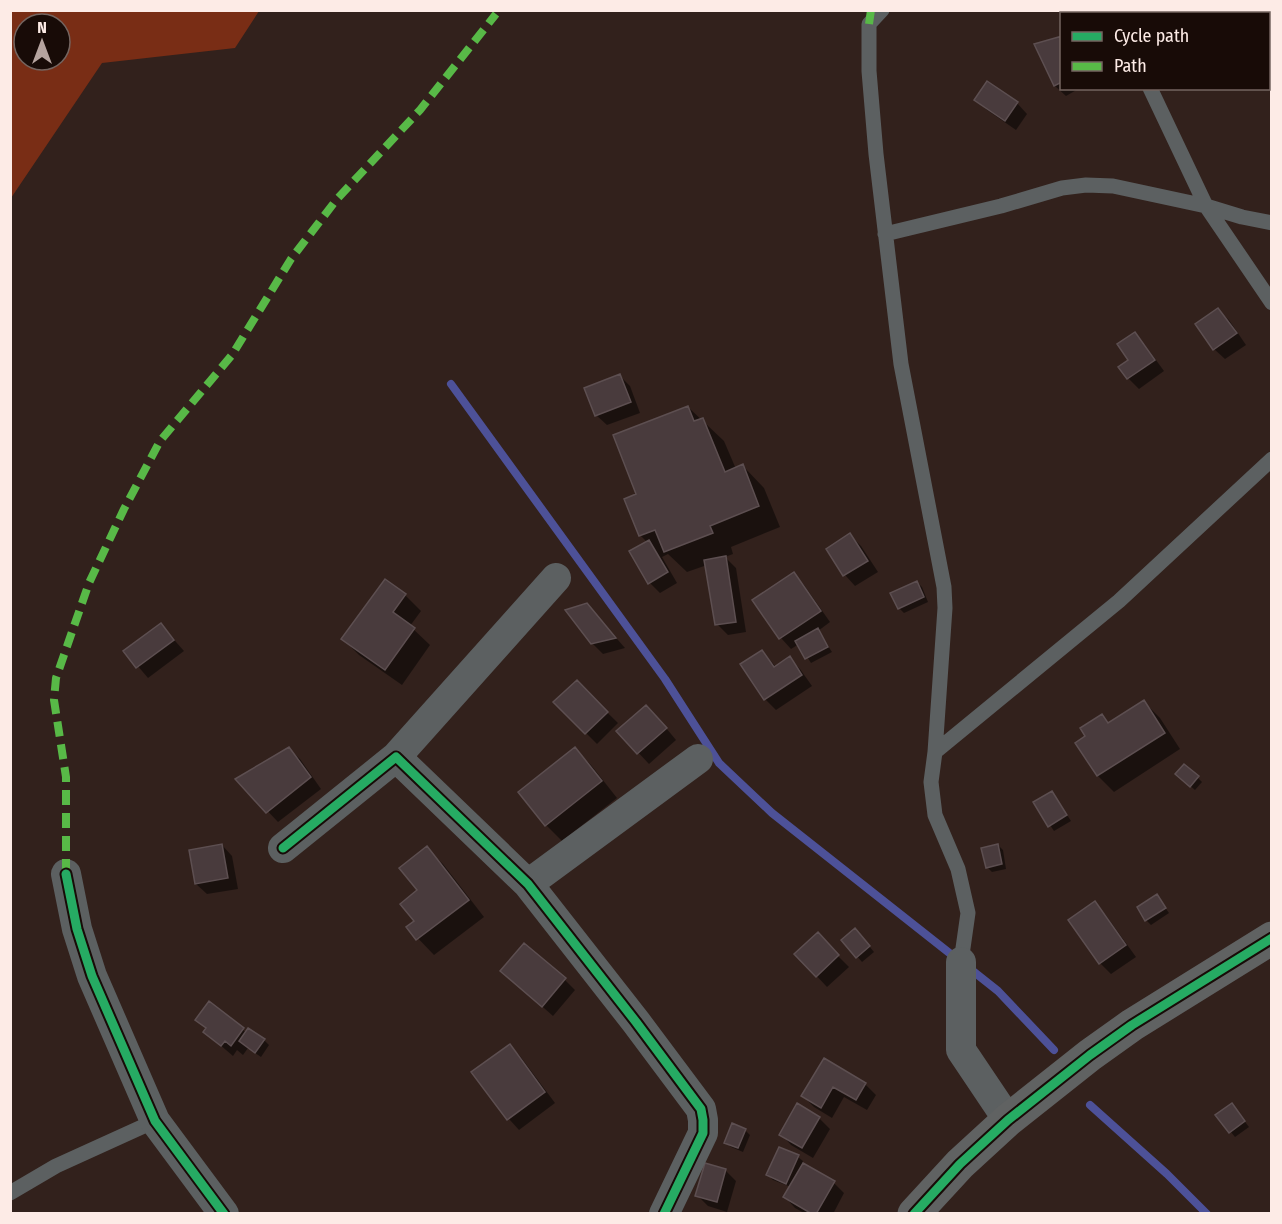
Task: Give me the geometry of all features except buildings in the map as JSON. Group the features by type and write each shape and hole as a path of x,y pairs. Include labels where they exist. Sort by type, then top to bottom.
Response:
{"street":[{"path":"282,848 396,757 556,578"},
{"path":"396,757 528,884 636,1022 700,1109 703,1120 702,1133 664,1214"},
{"path":"528,884 698,759"},
{"path":"66,874 77,929 92,976 155,1121 224,1214"},
{"path":"914,1214 960,1164 1008,1120 1090,1055 1132,1025 1272,938"},
{"path":"961,962 961,1050 1008,1120"}],"lane":[{"path":"882,10 868,24 868,71 901,364 944,586 945,608 931,782 935,815 958,869 968,913 961,962"},
{"path":"1151,90 1206,206 1272,303"},
{"path":"885,234 1001,206 1062,188 1086,184 1113,186 1272,223"},
{"path":"935,752 1119,601 1272,459"},
{"path":"10,1193 56,1166 155,1121"}],"shaded area":[{"path":"11,10 259,10 235,48 102,63 11,198"}],"waterway":[{"path":"451,384 665,679 719,763 772,813 957,959"},
{"path":"969,968 998,991 1054,1050"},
{"path":"1090,1105 1167,1174 1207,1214"}],"marked path":[{"path":"869,24 871,10"},
{"path":"66,874 66,777 54,700 56,678 89,583 124,509 160,441 232,355 291,259 337,199 420,110 496,14"}],"cycle path":[{"path":"283,848 396,757 528,884 701,1109 703,1133 664,1214"},
{"path":"66,874 77,929 92,976 155,1121 224,1214"},
{"path":"914,1214 960,1164 1008,1120 1090,1055 1132,1025 1272,938"}]}
